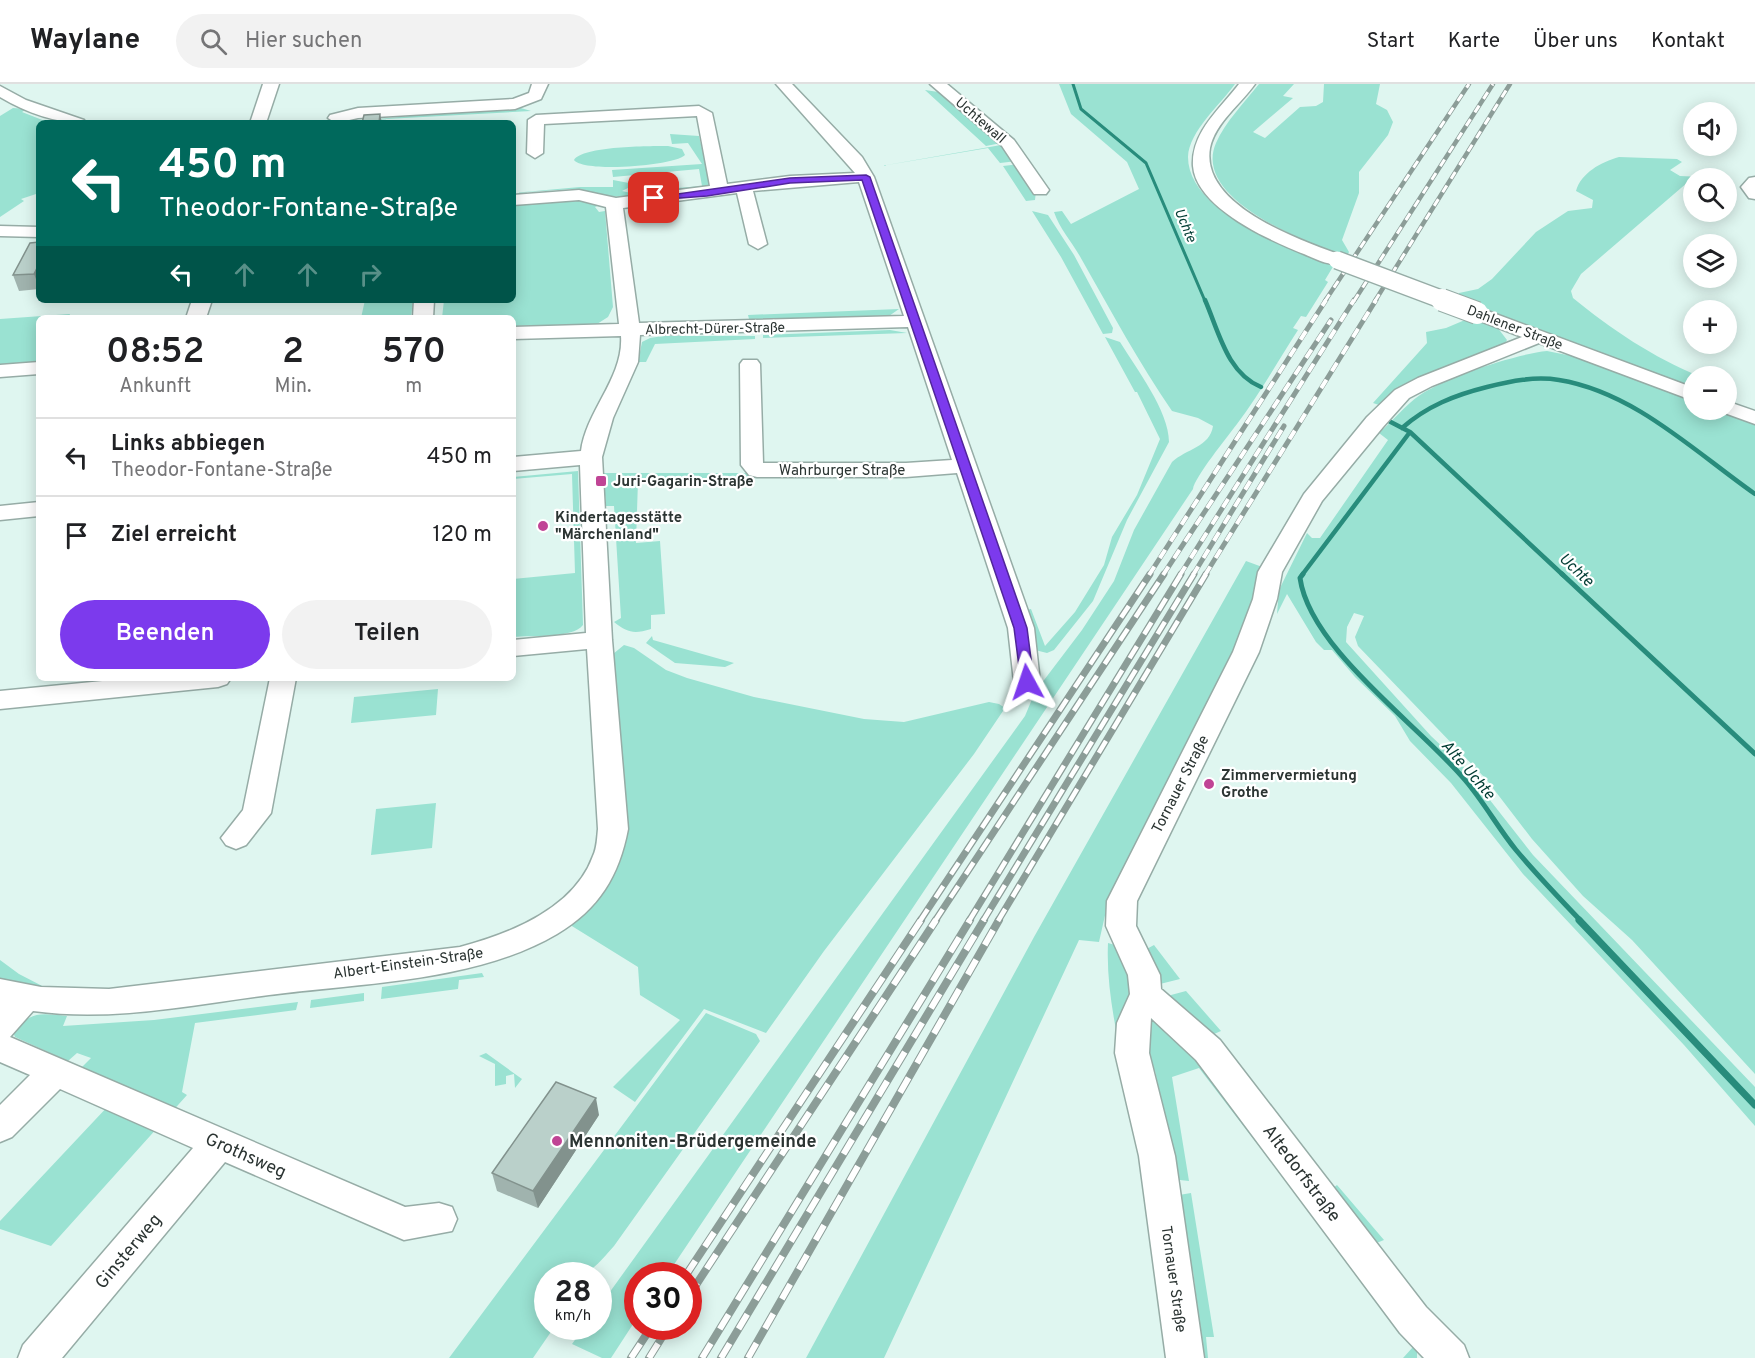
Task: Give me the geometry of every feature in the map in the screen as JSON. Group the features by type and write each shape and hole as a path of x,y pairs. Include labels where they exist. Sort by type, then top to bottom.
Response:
{"street":[{"path":"259,120 271,84"},
{"path":"336,118 358,113 515,104 536,96 540,84"},
{"path":"784,84 856,161 866,177 1020,628 1027,682"},
{"name":"Uchtewall","path":"938,84 1008,143 1040,190"},
{"name":"Dahlener Straße","path":"1247,84 1206,138 1201,154 1207,179 1223,200 1250,221 1288,241 1683,390"},
{"path":"0,91 21,102 70,120"},
{"path":"0,110 21,102"},
{"path":"681,111 694,129 720,192"},
{"path":"535,153 536,120 702,111 694,129"},
{"path":"516,200 586,196 600,197 614,204 636,199 720,192 790,180 866,177"},
{"path":"744,188 758,244"},
{"path":"516,648 599,640 591,457 599,428 628,362 629,330 614,204"},
{"path":"0,231 36,232"},
{"name":"Albrecht-Dürer-Straße","path":"516,333 916,321"},
{"name":"Tornauer Straße","path":"1185,1358 1157,1156 1132,1053 1133,1023 1146,994 1144,975 1121,926 1122,901 1239,669 1265,599 1270,572 1312,499 1379,418 1413,387 1518,347 1538,336"},
{"name":"Wahrburger Straße","path":"750,364 752,465 757,470 906,470 963,466"},
{"path":"0,371 36,368"},
{"path":"1737,411 1755,418"},
{"path":"516,464 591,457"},
{"path":"0,513 36,509"},
{"name":"Albert-Einstein-Straße","path":"0,1027 13,995 67,1002 110,1002 460,959 487,953 545,927 585,893 599,875 608,856 613,829 599,640"},
{"path":"0,700 179,681"},
{"path":"236,838 257,813 282,681"},
{"name":"Altedorfstraße","path":"1146,994 1208,1050 1437,1354"},
{"name":"Grothsweg","path":"0,1047 404,1224 439,1219"},
{"path":"0,1127 55,1072"},
{"name":"Ginsterweg","path":"37,1358 219,1143"}],"green space":[{"path":"1059,84 1235,84 1194,137 1188,157 1193,177 1205,195 1223,212 1270,239 1334,265 1325,280 1328,282 1306,317 1301,316 1293,328 1298,330 1253,401 1205,467 1193,489 676,1262 631,1262 1025,716 1035,692 1082,630 1114,581 1134,530 1172,462 1202,443 1211,433 1213,426 1198,418 1172,411 1057,219 1054,212 1062,211 1071,224 1139,189 1127,162 1071,114"},
{"path":"1259,84 1294,84 1283,96 1293,98 1253,132 1265,138 1300,107 1316,106 1323,102 1324,84 1380,84 1376,104 1387,110 1393,122 1388,135 1359,172 1359,193 1342,240 1349,252 1346,258 1307,242 1258,216 1237,200 1221,183 1213,164 1216,143 1230,120"},
{"path":"925,90 945,93 1001,143 986,146"},
{"path":"514,106 531,111 368,120 420,115 421,112 425,115"},
{"path":"13,108 27,109 22,112 42,120 36,120 36,194 21,199 24,201 0,217 0,116"},
{"path":"670,134 699,136 711,186 639,196 639,191 702,186 699,169 613,177 612,170 702,164 688,143 672,144"},
{"path":"1001,145 1017,161 1000,163 988,148 881,166"},
{"path":"668,146 682,149 685,155 664,162 629,167 594,166 581,164 574,160 580,155 603,149"},
{"path":"1619,157 1677,159 1682,162 1670,170 1683,176 1683,186 1581,274 1571,291 1573,298 1618,332 1649,352 1683,369 1683,384 1457,299 1459,293 1478,289 1492,279 1536,232 1568,211 1592,208 1593,200 1576,191 1587,174 1605,162"},
{"path":"1019,164 1036,191 1035,200 1026,201 1003,166"},
{"path":"613,180 629,183 630,187 622,191 631,193 631,197 574,193 573,189 516,193 580,187 613,187"},
{"path":"582,200 600,205 595,207 599,212 605,211 613,307 608,317 597,324 516,326 516,315 442,315 444,303 516,303 516,205"},
{"path":"1032,211 1048,215 1074,255 1113,328 1112,333 1103,334 1061,257"},
{"path":"364,303 413,303 411,315 362,315"},
{"path":"899,309 889,316 750,323 748,315"},
{"path":"36,316 36,362 0,365 0,319"},
{"path":"1472,317 1497,327 1507,340 1503,347 1379,405 1373,403 1427,343 1426,332 1446,328"},
{"path":"890,330 907,333 763,338 763,335"},
{"path":"663,336 755,336 755,339 655,344 646,362 638,362 642,342"},
{"path":"1105,337 1120,342 1143,377 1164,417 1169,442 1127,520 1093,601 1054,650 1047,653 1035,650 1026,610 1031,609 1045,646 1075,612 1104,565 1112,537 1137,495 1160,439 1137,392"},
{"path":"1547,351 1577,357 1683,397 1683,420 1737,420 1737,418 1755,424 1755,1074 1632,940 1583,896 1532,839 1486,779 1358,646 1355,637 1364,616 1354,613 1347,627 1346,642 1431,736 1464,767 1533,855 1755,1087 1755,1126 1684,1045 1523,874 1451,783 1410,741 1395,716 1355,677 1332,650 1324,650 1316,642 1287,594 1277,614 1279,590 1307,533 1312,538 1320,538 1388,440 1379,433 1420,395 1432,388 1482,367"},
{"path":"578,471 583,625 578,629 551,636 516,637 516,579 575,573 572,474 516,479 516,477"},
{"path":"603,473 748,473 749,476 783,473 794,476 721,480 638,480 636,543 660,541 665,614 651,615 651,629 636,632 627,630 614,622 621,618 614,506 606,506"},
{"path":"1246,561 1265,568 1263,593 1219,694 1212,693 1197,722 1202,727 1197,737 1188,740 1108,902 1099,942 1079,940 884,1358 806,1358 1034,937"},
{"path":"652,636 653,640 734,663 725,667 675,663 646,643"},
{"path":"624,645 634,648 666,670 687,678 754,697 864,719 904,722 989,702 1005,708 974,754 824,951 766,1033 704,1009 635,1102 613,1087 680,1020 640,995 638,967 567,923 598,894 613,654"},
{"path":"438,689 436,715 351,723 354,697"},
{"path":"436,803 432,848 371,855 376,809"},
{"path":"1108,943 1122,947 1136,976 1124,1072 1110,992"},
{"path":"1154,945 1180,979 1156,985 1143,951"},
{"path":"0,960 19,974 48,989 29,989 0,979"},
{"path":"482,973 484,977 459,980 458,989 381,999 382,987"},
{"path":"1186,991 1221,1031 1207,1037 1165,1001 1171,995"},
{"path":"364,993 364,1001 310,1008 311,1000"},
{"path":"298,1002 296,1010 195,1023 182,1092 187,1095 170,1114 161,1102 99,1075 89,1078 73,1070 78,1065 82,1067 91,1058 77,1053 68,1061 15,1037 13,1032 26,1020 37,1015 67,1016 63,1026 154,1020"},
{"path":"706,1013 756,1034 760,1041 614,1246 600,1262 534,1262 534,1340 545,1340 533,1358 449,1358"},
{"path":"1157,1017 1164,1018 1417,1350 1417,1358 1403,1358 1413,1347 1199,1068 1172,1077 1189,1181 1171,1179 1175,1167 1155,1071 1146,1066 1144,1026"},
{"path":"486,1053 522,1079 515,1088 514,1074 506,1076 506,1084 495,1086 495,1064 479,1056"},
{"path":"110,1104 159,1126 51,1246 0,1229 0,1221"},
{"path":"1337,1185 1384,1240 1364,1248 1325,1194"},
{"path":"1191,1193 1214,1337 1206,1337 1208,1358 1196,1358 1191,1315 1198,1310 1193,1271 1184,1265 1179,1195"},
{"path":"624,1272 624,1338 611,1358 602,1358 572,1344 575,1340 612,1340 612,1289"}],"building":[{"path":"380,114 379,120 363,120 364,115"},
{"path":"36,242 34,274 13,275 30,243"},
{"path":"556,1082 596,1098 533,1191 492,1173"}],"waterway":[{"name":"Uchte","path":"1073,84 1081,109 1146,163 1205,301"},
{"name":"Uchte","path":"1205,300 1232,362 1249,381 1261,387"},
{"path":"1402,428 1431,407 1475,390 1523,380 1559,380 1613,397 1638,410 1755,494"},
{"name":"Uchte","path":"1383,418 1402,428"},
{"name":"Uchte","path":"1402,428 1410,432"},
{"name":"Alte Uchte","path":"1302,575 1410,432"},
{"name":"Uchte","path":"1410,432 1563,575"},
{"name":"Alte Uchte","path":"1303,574 1300,578 1308,605 1344,659 1465,780 1516,850 1581,921"},
{"name":"Uchte","path":"1562,574 1755,754"},
{"name":"Alte Uchte","path":"1579,920 1755,1105"}],"railway":[{"path":"1325,301 1469,84"},
{"path":"1354,301 1493,84"},
{"path":"1375,301 1510,84"},
{"path":"1149,575 1326,300"},
{"path":"1180,575 1354,300"},
{"path":"1205,575 1376,300"},
{"path":"1163,575 1331,320"},
{"path":"1193,575 1284,426"},
{"path":"920,921 1150,574"},
{"path":"935,921 1164,574"},
{"path":"969,921 1181,574"},
{"path":"983,921 1194,574"},
{"path":"998,921 1206,574"},
{"path":"695,1262 921,920"},
{"path":"702,1276 936,920"},
{"path":"702,1358 970,920"},
{"path":"721,1358 984,920"},
{"path":"748,1358 999,920"},
{"path":"631,1358 643,1340"},
{"path":"649,1358 660,1340"}],"place":[{"name":"Juri-Gagarin-Straße","path":"601,481"},
{"name":"Kindertagesstätte \"Märchenland\"","path":"543,526"},
{"name":"Zimmervermietung Grothe","path":"1209,784"},
{"name":"Mennoniten-Brüdergemeinde","path":"557,1141"}],"route":[{"path":"654,198 707,194 790,180 866,177 1020,628 1027,682"}]}
